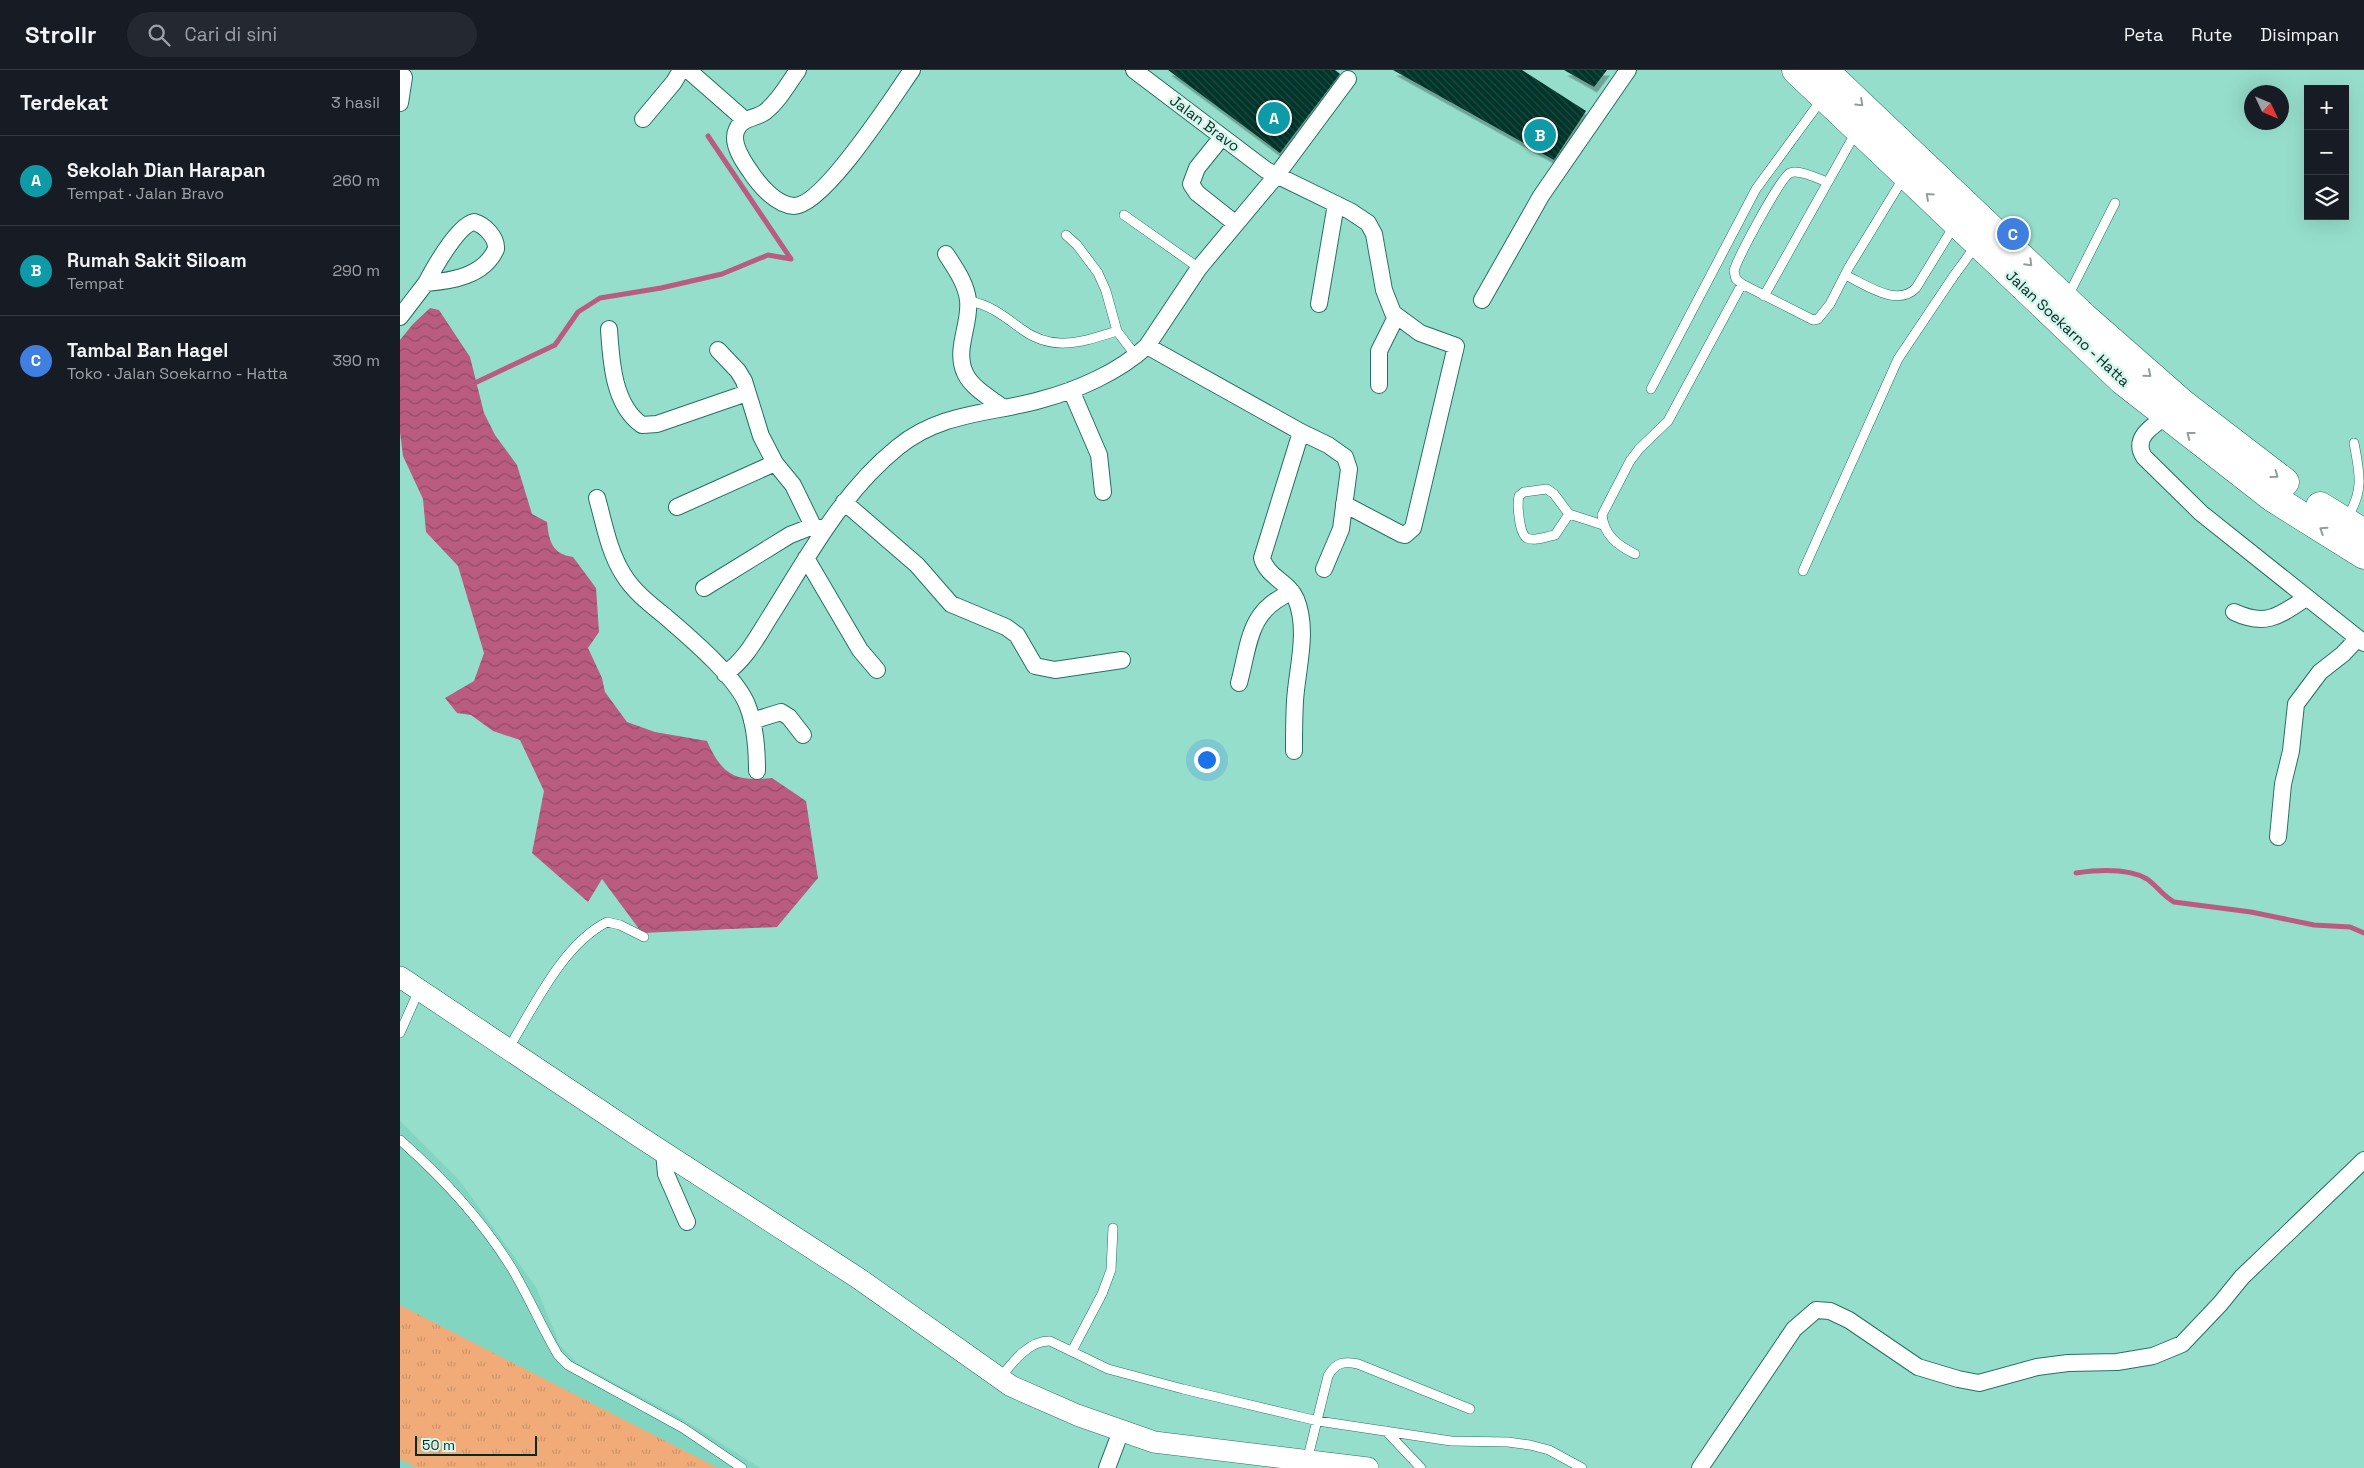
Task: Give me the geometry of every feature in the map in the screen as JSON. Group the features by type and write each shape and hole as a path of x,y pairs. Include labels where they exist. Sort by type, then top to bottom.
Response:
{"highway":[{"name":"Jalan Soekarno - Hatta","path":"1796,70 1824,83 1914,168 2182,403 2273,475 2354,527"},
{"name":"Jalan Soekarno - Hatta","path":"1824,83 1858,128 1914,168 1957,221 2123,381 2273,498 2364,556"}],"street":[{"path":"644,119 674,82 681,70"},
{"path":"688,70 745,120"},
{"path":"798,70 767,110 745,120 737,129 736,141 750,172 779,201 792,206 800,205 816,196 838,172 912,70"},
{"name":"Jalan Bravo","path":"1134,70 1276,176 1350,211 1370,226 1379,255 1386,298 1396,317"},
{"path":"1482,300 1541,196 1628,70"},
{"path":"400,103 404,75"},
{"path":"725,674 751,649 806,558 818,528 877,466 898,447 924,428 1002,407 1039,401 1071,390 1110,372 1142,351 1199,268 1276,176 1348,79"},
{"path":"1222,137 1197,168 1191,184 1197,193 1236,224"},
{"path":"1319,304 1336,204"},
{"path":"946,254 960,276 968,301 961,361 965,374 975,386 1002,407"},
{"path":"400,318 426,283"},
{"path":"1344,504 1403,535 1412,530 1416,521 1456,346 1420,333 1396,317 1379,351 1378,385"},
{"path":"609,329 614,381 634,418 642,425 657,424 747,393"},
{"path":"718,350 738,371 760,436 775,463 793,485 818,528"},
{"path":"1142,351 1328,445 1347,459 1348,469 1341,529 1324,569"},
{"path":"1071,390 1099,455 1103,492"},
{"path":"2167,416 2149,429 2141,438 2140,448 2144,457 2201,513 2361,640 2320,672 2296,704 2291,751 2283,784 2278,837"},
{"path":"1294,751 1295,701 1302,638 1297,606 1292,592 1268,570 1262,558 1301,432"},
{"path":"677,507 775,463"},
{"path":"597,498 614,556 623,575 659,611 692,640 725,674 743,697 752,721 757,746 757,771"},
{"path":"844,502 917,565 951,604 1006,628 1016,635 1035,666 1055,670 1122,660"},
{"path":"704,588 790,535 818,528"},
{"path":"806,558 860,650 877,670"},
{"path":"1239,684 1259,615 1275,600 1292,592"},
{"path":"2234,612 2255,620 2269,619 2281,614 2306,598"},
{"path":"752,721 780,712 789,717 803,735"},
{"path":"400,976 664,1152 858,1278 1011,1386 1121,1432 1154,1442 1368,1468"},
{"path":"664,1152 666,1174 687,1222"},
{"path":"1700,1468 1794,1329 1816,1310 1830,1312 1848,1320 1918,1366 1958,1379 1979,1383 2068,1362 2117,1362 2152,1356 2182,1344 2215,1310 2242,1277 2364,1160"},
{"path":"1107,1468 1121,1432"}],"lane":[{"path":"1651,389 1756,189 1824,83"},
{"path":"1764,296 1858,128"},
{"path":"1828,182 1797,173 1791,173 1786,177 1735,268 1735,277 1742,284 1806,319 1816,320 1830,304 1845,275 1914,168"},
{"path":"2066,301 2115,203"},
{"path":"1124,215 1199,268"},
{"path":"1845,275 1886,294 1904,296 1916,288 1957,221"},
{"path":"1066,235 1089,260 1103,282 1116,331 1142,351"},
{"path":"1803,571 1898,359 1979,242"},
{"path":"1635,554 1612,540 1603,525 1602,515 1630,461 1639,449 1668,421 1742,284"},
{"path":"968,301 986,306 1006,317 1022,330 1044,340 1058,343 1080,342 1116,331"},
{"path":"2354,443 2361,492 2356,506 2354,527"},
{"path":"1568,514 1555,535 1532,540 1526,538 1522,533 1519,496 1524,492 1547,489 1554,494 1568,514 1603,525"},
{"path":"508,1049 566,956 581,941 607,922 615,922 644,937"},
{"path":"400,1033 420,990"},
{"path":"400,1140 447,1184 487,1232 511,1268 541,1326 563,1360 583,1374 683,1428 742,1468"},
{"path":"1072,1351 1102,1294 1111,1270 1114,1228"},
{"path":"1000,1378 1022,1354 1040,1342 1050,1340 1108,1369 1318,1421 1452,1441 1508,1442 1530,1445 1549,1450 1582,1468"},
{"path":"1306,1461 1318,1421 1328,1376 1336,1365 1343,1361 1358,1364 1470,1409"},
{"path":"1386,1431 1422,1468"}],"shaded area":[{"path":"400,1121 460,1181 536,1287 560,1345 577,1363 680,1417 760,1468 400,1468"}],"green space":[{"path":"400,1305 718,1468 417,1468 400,1459"}],"water":[{"path":"430,308 439,310 470,357 484,413 495,435 517,465 532,514 547,522 553,546 560,553 573,557 596,588 599,632 588,648 602,678 605,692 627,722 655,732 707,741 718,762 731,774 748,779 772,778 806,801 818,878 777,927 642,933 602,879 588,902 532,853 544,791 520,740 493,731 471,715 457,713 445,698 474,681 484,653 458,566 426,532 423,499 403,456 400,432 400,340"}],"building":[{"path":"1168,70 1335,70 1340,74 1280,153"},
{"path":"1393,70 1522,70 1586,111 1554,160"},
{"path":"1564,70 1607,70 1594,87"}],"waterway":[{"path":"477,382 555,345 578,312 600,298 661,288 722,274 768,255 791,259 708,136"},
{"path":"2076,873 2122,871 2147,879 2174,902 2251,912 2314,925 2350,927 2364,933"}],"place":[{"name":"Sekolah Dian Harapan","path":"1274,118"},
{"name":"Rumah Sakit Siloam","path":"1540,135"},
{"name":"Tambal Ban Hagel","path":"2013,234"}]}
